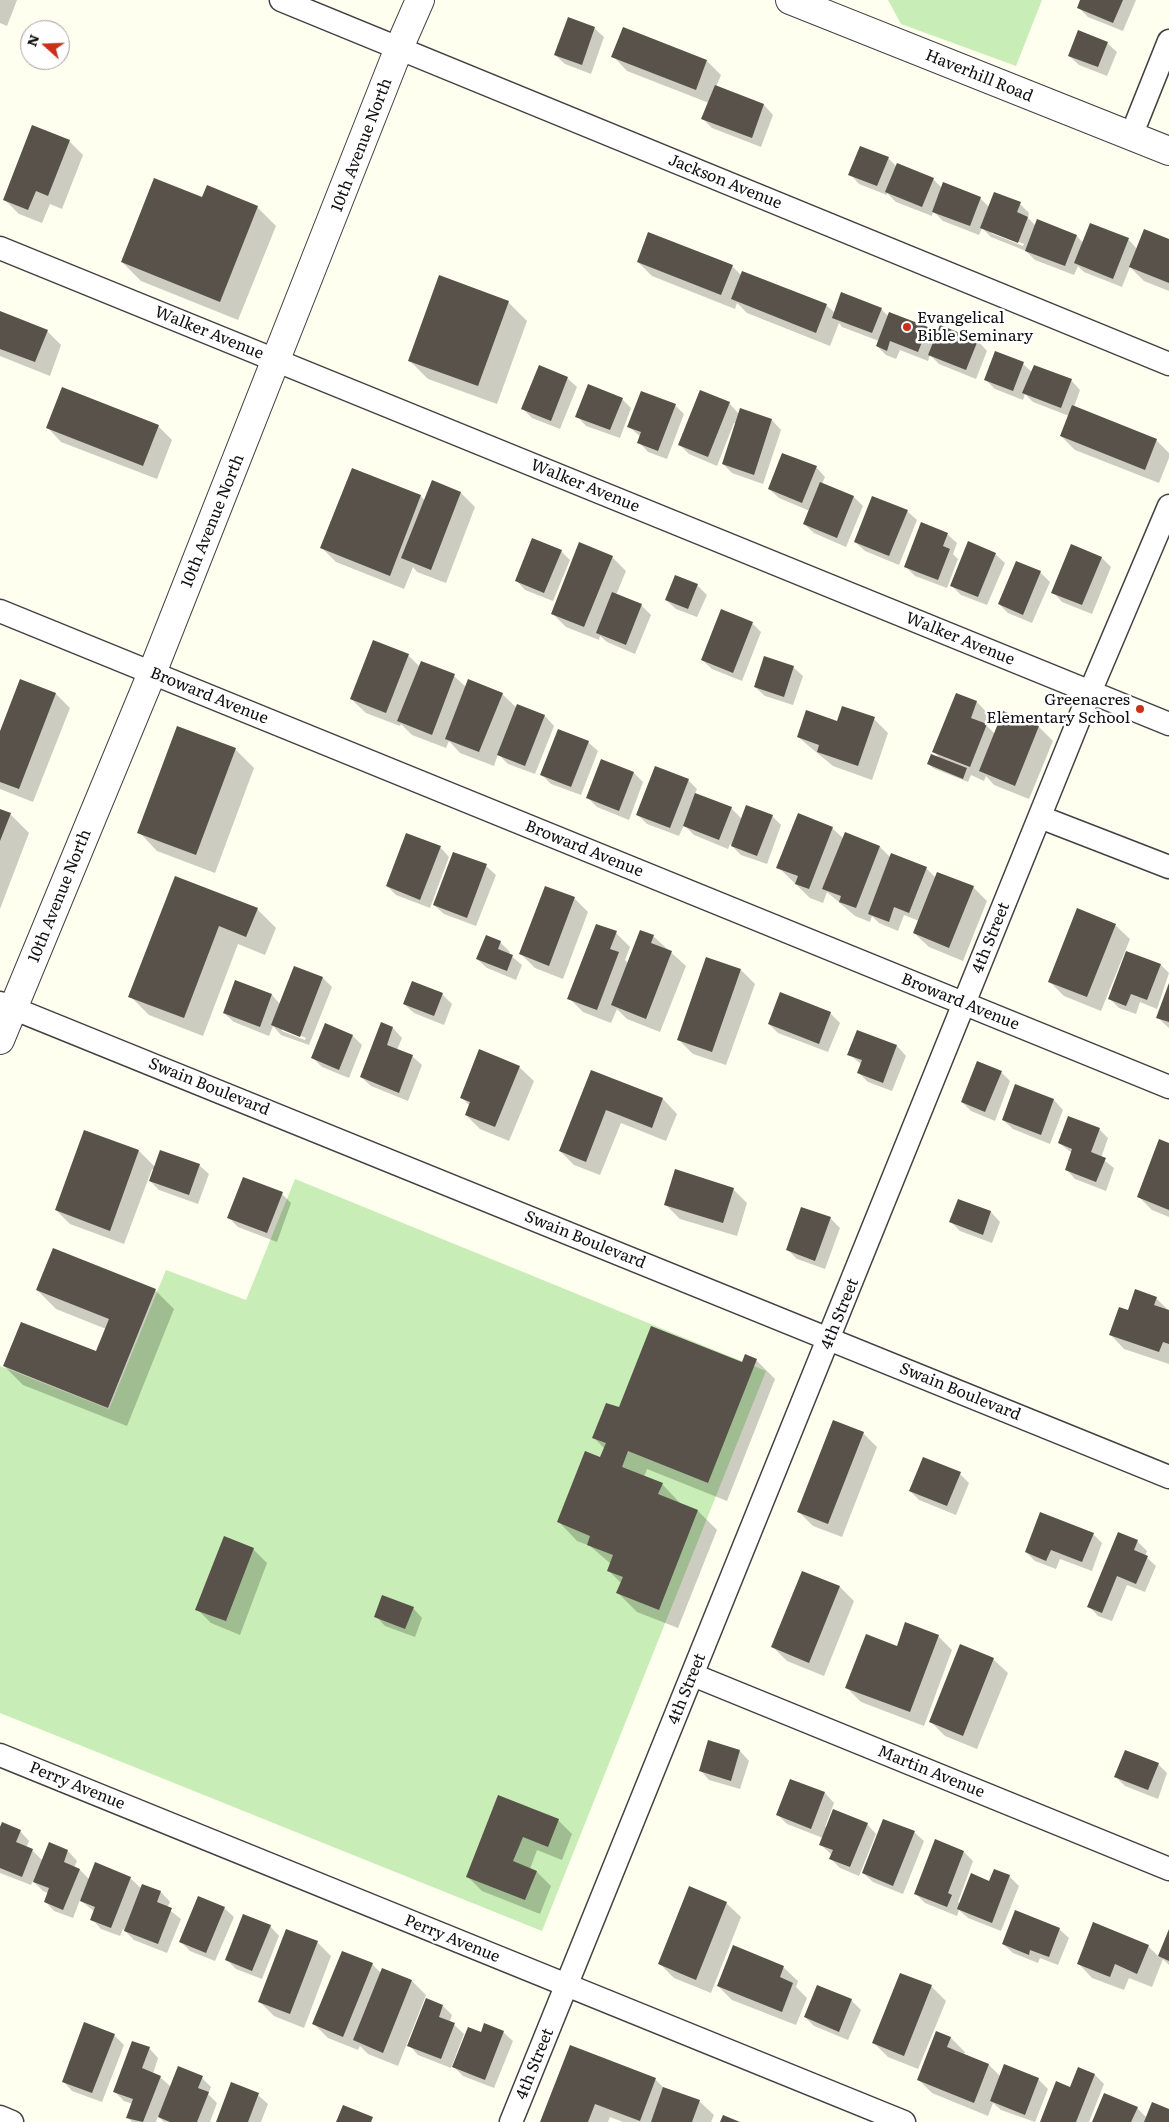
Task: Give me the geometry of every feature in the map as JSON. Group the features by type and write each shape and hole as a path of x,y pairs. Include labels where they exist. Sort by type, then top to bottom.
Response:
{"street":[{"name":"Jackson Avenue","path":"282,0 1169,364"},
{"name":"10th Avenue North","path":"0,1040 7,1005 152,673 420,0"},
{"name":"Haverhill Road","path":"790,0 1169,151"},
{"path":"1131,136 1169,41"},
{"name":"Walker Avenue","path":"0,248 1169,724"},
{"name":"4th Street","path":"511,2122 694,1675 1090,692 1169,506"},
{"name":"Broward Avenue","path":"0,611 1169,1087"},
{"path":"1040,817 1169,867"},
{"name":"Swain Boulevard","path":"7,1005 1169,1477"},
{"name":"Martin Avenue","path":"694,1675 1169,1869"},
{"name":"Perry Avenue","path":"0,1755 904,2122"},
{"path":"0,2117 12,2122"}],"green space":[{"path":"888,0 1042,0 1016,66 901,24"},
{"path":"295,1179 766,1371 542,1931 0,1713 0,1366 109,1409 166,1270 246,1300"}],"building":[{"path":"1080,0 1123,0 1113,23 1077,8"},
{"path":"568,17 595,27 582,65 554,55"},
{"path":"623,27 707,60 696,90 611,57"},
{"path":"1078,30 1108,42 1098,67 1068,56"},
{"path":"715,85 764,104 752,138 701,119"},
{"path":"32,125 70,140 48,196 36,191 28,210 3,200"},
{"path":"860,146 889,157 877,186 848,175"},
{"path":"897,163 934,178 922,207 885,192"},
{"path":"154,178 202,197 207,185 258,206 220,302 121,262"},
{"path":"943,182 981,197 970,226 932,212"},
{"path":"994,192 1021,202 1017,212 1028,217 1018,243 980,228"},
{"path":"1037,219 1077,235 1065,266 1025,251"},
{"path":"1090,223 1129,238 1113,279 1074,263"},
{"path":"1144,229 1169,239 1169,283 1129,267"},
{"path":"648,232 733,265 721,295 637,262"},
{"path":"742,271 827,304 816,333 731,299"},
{"path":"439,275 509,301 478,386 408,361"},
{"path":"841,292 882,308 872,333 832,318"},
{"path":"0,311 48,330 35,362 0,349"},
{"path":"889,312 928,327 918,352 890,341 887,351 876,346"},
{"path":"940,325 978,340 966,370 928,355"},
{"path":"995,351 1024,362 1013,391 984,380"},
{"path":"539,365 568,377 551,421 521,409"},
{"path":"1034,365 1072,379 1061,408 1022,393"},
{"path":"588,384 623,398 610,430 575,417"},
{"path":"62,387 159,425 143,466 46,428"},
{"path":"700,390 730,402 708,457 678,445"},
{"path":"641,391 676,404 658,451 637,443 641,432 627,427"},
{"path":"1072,405 1157,439 1145,470 1060,436"},
{"path":"740,408 772,419 754,475 722,464"},
{"path":"782,453 817,466 802,503 768,489"},
{"path":"352,468 421,495 390,576 320,548"},
{"path":"432,480 461,492 431,570 401,558"},
{"path":"820,482 854,496 837,538 803,524"},
{"path":"872,496 908,510 889,556 854,542"},
{"path":"921,522 948,533 943,546 950,549 938,580 904,567"},
{"path":"532,538 562,550 544,593 515,581"},
{"path":"968,541 996,553 978,597 950,586"},
{"path":"579,542 613,556 584,627 551,614"},
{"path":"1071,544 1102,557 1082,605 1051,593"},
{"path":"1016,561 1041,571 1023,615 998,604"},
{"path":"675,575 698,584 688,609 665,600"},
{"path":"612,592 642,604 626,645 596,633"},
{"path":"721,609 753,622 733,673 701,660"},
{"path":"373,640 409,654 386,713 350,699"},
{"path":"764,656 794,666 784,697 754,687"},
{"path":"421,661 455,674 432,735 397,721"},
{"path":"20,679 56,693 19,789 0,782 0,731"},
{"path":"468,679 503,693 479,752 445,739"},
{"path":"956,693 977,701 971,718 987,724 970,767 932,752"},
{"path":"517,704 545,715 525,766 497,755"},
{"path":"842,706 875,717 858,766 817,752 819,745 797,737 806,710 837,721"},
{"path":"1003,711 1039,726 1015,786 979,771"},
{"path":"177,726 236,748 196,855 137,833"},
{"path":"558,729 589,741 571,787 540,775"},
{"path":"931,754 967,768 963,779 927,764"},
{"path":"601,759 634,772 619,811 586,798"},
{"path":"655,766 689,779 670,828 636,815"},
{"path":"695,793 732,807 719,840 683,826"},
{"path":"746,805 773,815 757,856 731,846"},
{"path":"0,809 11,813 0,841"},
{"path":"798,813 833,827 809,889 795,884 798,876 776,868"},
{"path":"845,832 880,846 856,908 839,902 841,896 822,889"},
{"path":"406,833 441,846 420,900 386,886"},
{"path":"453,852 487,864 467,918 433,905"},
{"path":"891,853 927,867 909,913 894,907 889,922 868,914"},
{"path":"937,872 974,886 949,948 913,933"},
{"path":"175,876 258,908 246,937 219,926 184,1018 128,997"},
{"path":"545,886 575,897 549,966 519,954"},
{"path":"1077,908 1116,924 1087,997 1048,982"},
{"path":"596,924 617,931 610,949 619,952 597,1010 567,999"},
{"path":"640,930 654,935 651,943 672,951 646,1019 611,1005"},
{"path":"486,935 501,941 498,949 513,955 507,971 476,959"},
{"path":"1126,951 1161,964 1147,1000 1131,994 1126,1006 1108,999"},
{"path":"706,957 741,969 712,1052 677,1040"},
{"path":"294,966 323,977 300,1037 271,1025"},
{"path":"235,980 272,994 260,1027 223,1013"},
{"path":"412,981 443,993 434,1016 403,1004"},
{"path":"1169,983 1169,1022 1156,1018"},
{"path":"780,992 831,1012 819,1044 768,1024"},
{"path":"381,1022 393,1027 387,1045 413,1055 399,1093 360,1077"},
{"path":"325,1023 353,1035 339,1070 311,1058"},
{"path":"857,1030 897,1045 883,1083 857,1073 862,1060 847,1055"},
{"path":"479,1049 520,1066 495,1127 465,1115 470,1102 460,1098"},
{"path":"977,1061 1002,1071 985,1112 961,1102"},
{"path":"591,1070 663,1098 652,1128 606,1110 586,1162 559,1151"},
{"path":"1015,1084 1054,1099 1041,1135 1002,1120"},
{"path":"1068,1116 1100,1128 1091,1152 1106,1158 1096,1182 1065,1170 1072,1149 1058,1143"},
{"path":"84,1130 139,1150 110,1231 55,1210"},
{"path":"1159,1139 1169,1143 1169,1210 1137,1197"},
{"path":"160,1150 200,1164 189,1195 149,1181"},
{"path":"675,1169 734,1188 723,1223 664,1205"},
{"path":"243,1177 283,1192 267,1233 227,1218"},
{"path":"958,1199 991,1211 983,1235 949,1222"},
{"path":"801,1207 831,1217 815,1261 786,1250"},
{"path":"53,1248 156,1289 108,1408 3,1366 21,1322 96,1351 109,1319 36,1290"},
{"path":"1135,1289 1157,1297 1154,1305 1169,1310 1169,1344 1163,1342 1159,1352 1109,1335 1119,1307 1128,1310"},
{"path":"651,1326 742,1362 745,1354 757,1359 708,1483 628,1451 622,1467 663,1483 658,1494 698,1510 659,1610 616,1593 623,1577 607,1571 613,1555 587,1545 590,1536 557,1522 585,1451 600,1457 606,1443 592,1438 606,1403 619,1407"},
{"path":"833,1420 864,1432 828,1524 797,1512"},
{"path":"923,1457 961,1472 947,1506 909,1491"},
{"path":"1040,1512 1094,1533 1082,1562 1051,1550 1046,1561 1025,1552"},
{"path":"1118,1532 1138,1540 1134,1550 1148,1556 1136,1584 1117,1576 1102,1613 1087,1607"},
{"path":"224,1536 254,1548 226,1621 195,1610"},
{"path":"802,1571 840,1586 809,1663 771,1647"},
{"path":"382,1595 414,1607 405,1629 374,1617"},
{"path":"905,1622 939,1635 910,1712 845,1688 866,1634 897,1646"},
{"path":"960,1644 994,1658 963,1736 929,1722"},
{"path":"708,1740 740,1750 731,1781 699,1771"},
{"path":"1125,1750 1159,1763 1148,1790 1114,1777"},
{"path":"790,1779 825,1792 811,1829 776,1815"},
{"path":"498,1795 559,1819 548,1847 523,1837 513,1861 537,1871 525,1900 466,1877"},
{"path":"833,1809 868,1823 850,1867 829,1859 833,1850 819,1845"},
{"path":"883,1819 915,1831 893,1886 862,1873"},
{"path":"2,1822 21,1830 16,1842 33,1849 22,1877 0,1868 0,1827"},
{"path":"935,1839 964,1851 948,1893 952,1895 947,1907 914,1894"},
{"path":"49,1842 68,1850 64,1862 80,1869 63,1910 44,1902 49,1888 33,1882"},
{"path":"95,1862 131,1877 111,1928 90,1920 95,1907 80,1901"},
{"path":"994,1869 1010,1875 992,1923 957,1909 971,1873 989,1881"},
{"path":"142,1884 161,1891 157,1902 172,1908 158,1944 124,1931"},
{"path":"689,1886 727,1902 696,1980 658,1964"},
{"path":"198,1896 225,1907 206,1953 179,1942"},
{"path":"1015,1910 1060,1928 1049,1957 1030,1950 1029,1955 1002,1944"},
{"path":"243,1914 271,1925 252,1971 225,1960"},
{"path":"1093,1922 1149,1945 1137,1974 1115,1964 1110,1977 1077,1964"},
{"path":"286,1929 318,1941 290,2014 258,2002"},
{"path":"1169,1929 1169,1961 1158,1956"},
{"path":"733,1945 784,1966 780,1977 793,1983 782,2012 717,1986"},
{"path":"342,1951 373,1963 343,2037 312,2024"},
{"path":"382,1968 412,1980 383,2053 353,2040"},
{"path":"900,1973 932,1985 904,2056 872,2043"},
{"path":"817,1985 852,1999 839,2032 804,2017"},
{"path":"426,1998 443,2005 439,2017 455,2023 441,2059 407,2046"},
{"path":"84,2022 115,2034 92,2093 62,2082"},
{"path":"484,2023 504,2031 485,2080 452,2067 468,2027 481,2032"},
{"path":"936,2031 951,2037 947,2047 989,2064 974,2103 917,2080"},
{"path":"132,2041 150,2047 142,2068 161,2076 143,2122 126,2118 133,2099 113,2092"},
{"path":"570,2045 656,2078 640,2121 595,2104 588,2122 540,2122"},
{"path":"1004,2064 1039,2078 1025,2115 990,2101"},
{"path":"178,2066 203,2076 198,2088 209,2092 197,2122 170,2122 158,2117"},
{"path":"1078,2067 1095,2074 1076,2122 1040,2122 1056,2081 1070,2087"},
{"path":"231,2082 259,2093 248,2122 216,2122"},
{"path":"663,2087 700,2100 692,2122 651,2122"},
{"path":"1104,2093 1138,2107 1131,2122 1092,2122"},
{"path":"1152,2102 1169,2109 1169,2122 1144,2122"},
{"path":"343,2105 373,2117 371,2122 336,2122"},
{"path":"723,2115 740,2122 720,2122"}],"place":[{"name":"Evangelical Bible Seminary","path":"907,327"},
{"name":"Greenacres Elementary School","path":"1140,709"}]}
